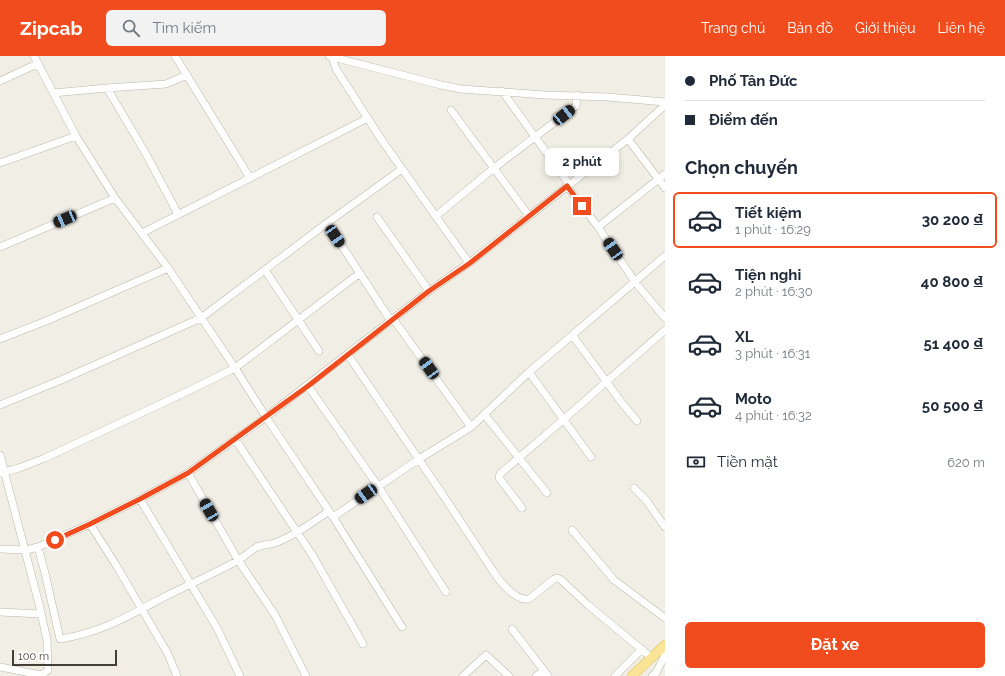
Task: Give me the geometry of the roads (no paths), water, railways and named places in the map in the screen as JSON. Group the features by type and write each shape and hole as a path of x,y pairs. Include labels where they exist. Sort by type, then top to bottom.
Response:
{"main road":[{"path":"632,676 665,645"}],"street":[{"path":"34,56 76,136 115,198 168,268 235,368 331,514 402,628"},
{"path":"175,56 250,178"},
{"path":"331,56 461,89 544,95 577,95 665,104"},
{"path":"331,56 336,69 402,169 470,263"},
{"path":"0,81 37,64"},
{"path":"53,94 107,88 166,84 186,75"},
{"path":"107,88 146,154 178,214"},
{"path":"502,91 635,282 665,318"},
{"path":"436,216 494,168 576,106 577,95"},
{"path":"0,549 26,550 38,547 90,524 188,473 308,386 429,291 470,263 628,139 665,104"},
{"path":"451,110 529,216"},
{"path":"142,233 368,118"},
{"path":"0,163 76,136"},
{"path":"628,139 665,188"},
{"path":"0,405 61,380 201,318 327,223 402,169"},
{"path":"598,227 665,174"},
{"path":"0,247 115,198"},
{"path":"377,217 429,291"},
{"path":"327,223 392,320 471,427"},
{"path":"47,640 77,636 100,630 117,623 191,583 238,560 261,545 273,544 297,532 378,486 471,427 529,372 665,256"},
{"path":"0,338 46,321 168,268"},
{"path":"266,270 319,352"},
{"path":"2,472 19,468 45,458 235,368 360,273"},
{"path":"522,508 499,478 500,474 665,330"},
{"path":"573,336 637,421"},
{"path":"348,355 419,459 493,572 504,586 522,599 526,600 554,579 560,579 588,605 652,658"},
{"path":"529,372 591,457"},
{"path":"308,386 378,486 446,592"},
{"path":"484,414 547,493"},
{"path":"236,439 313,556 363,644"},
{"path":"0,456 2,472 26,550 47,640 48,670 45,674 41,675 0,666"},
{"path":"188,473 238,560 275,615 306,676"},
{"path":"634,488 646,500 665,527"},
{"path":"140,499 217,628 240,676"},
{"path":"90,524 116,565 168,654 177,676"},
{"path":"572,530 614,580 665,618"},
{"path":"38,547 60,639"},
{"path":"0,612 41,614"},
{"path":"512,629 546,674 536,676"},
{"path":"615,676 642,649"},
{"path":"463,676 486,655 509,676"},
{"path":"655,675 665,656"},
{"path":"655,675 665,667"}]}
